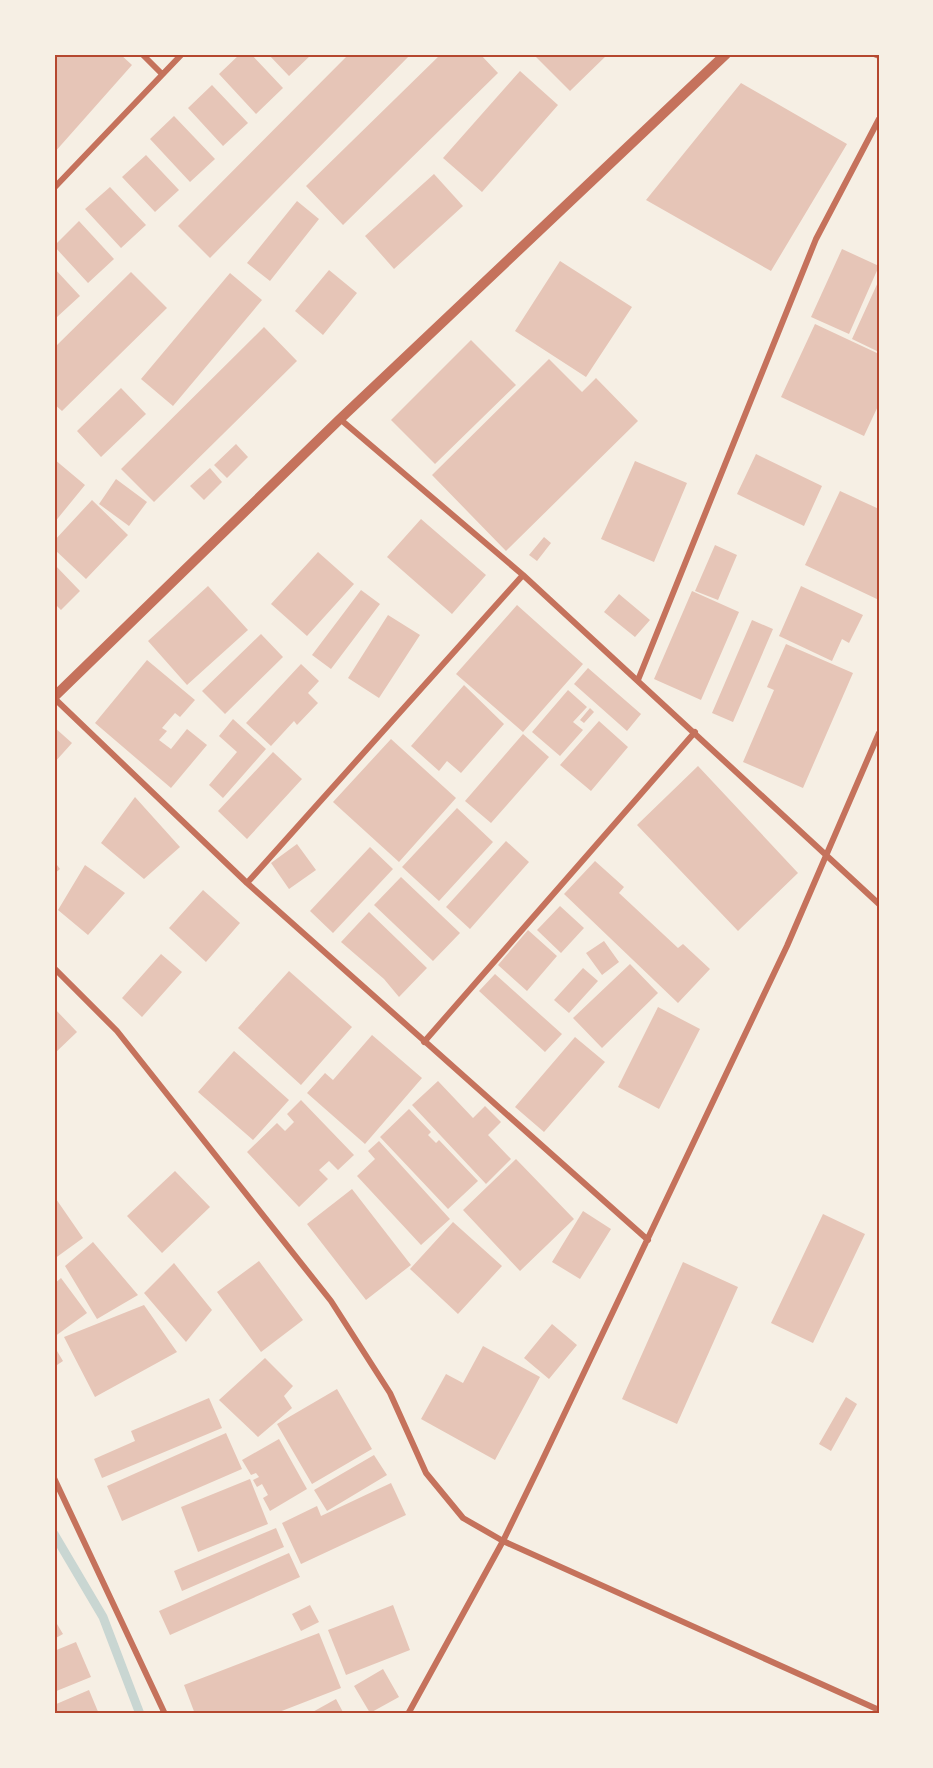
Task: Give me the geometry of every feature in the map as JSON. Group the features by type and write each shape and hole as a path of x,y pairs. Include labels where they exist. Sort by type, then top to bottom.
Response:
{"street":[{"path":"142,54 162,74"},
{"path":"54,188 182,54"},
{"path":"648,1240 247,883 54,698 340,419 726,54"},
{"path":"874,54 879,56"},
{"path":"638,680 816,239 879,119"},
{"path":"340,419 523,575 879,904"},
{"path":"247,883 523,575"},
{"path":"424,1042 695,732"},
{"path":"408,1714 503,1541 648,1240 788,946 879,733"},
{"path":"54,968 117,1031 332,1301 390,1393 426,1473 463,1518 503,1541 879,1710"},
{"path":"54,1478 165,1714"}],"building":[{"path":"54,54 120,54 132,65 54,153"},
{"path":"240,54 251,54 283,88 256,114 219,74"},
{"path":"268,54 312,54 289,76"},
{"path":"349,54 411,54 210,258 178,226"},
{"path":"441,54 480,54 498,73 343,225 306,186"},
{"path":"533,54 608,54 570,91"},
{"path":"520,71 558,105 482,192 443,158"},
{"path":"741,83 847,144 771,271 646,200"},
{"path":"212,85 248,123 223,146 188,108"},
{"path":"174,116 215,159 190,182 150,139"},
{"path":"146,155 179,190 155,212 122,177"},
{"path":"434,174 463,206 394,269 365,236"},
{"path":"110,187 146,225 121,248 85,209"},
{"path":"297,201 319,219 270,281 247,263"},
{"path":"79,221 114,259 88,283 54,246"},
{"path":"842,249 879,266 849,334 811,317"},
{"path":"560,261 632,307 586,377 515,331"},
{"path":"54,268 80,296 57,317 54,314"},
{"path":"329,270 357,293 323,335 295,311"},
{"path":"131,272 167,308 62,411 54,404 54,348"},
{"path":"230,273 262,300 173,406 141,379"},
{"path":"879,280 879,352 852,339"},
{"path":"815,324 879,354 879,404 864,436 781,397"},
{"path":"264,327 297,361 154,502 121,469"},
{"path":"471,340 516,385 435,464 391,420"},
{"path":"549,359 582,392 596,378 638,421 506,551 432,475"},
{"path":"121,388 146,414 101,457 77,431"},
{"path":"236,444 248,457 227,478 214,465"},
{"path":"756,454 822,486 804,526 737,494"},
{"path":"54,459 85,485 54,523"},
{"path":"635,461 687,483 654,562 601,539"},
{"path":"210,468 222,482 204,500 190,486"},
{"path":"116,479 147,502 129,526 99,504"},
{"path":"840,491 879,509 879,600 805,565"},
{"path":"92,500 128,535 86,579 54,549 54,541"},
{"path":"421,519 486,575 452,614 387,557"},
{"path":"544,537 551,543 537,561 529,555"},
{"path":"715,545 737,555 718,600 695,591"},
{"path":"318,552 354,584 307,636 271,604"},
{"path":"54,564 80,591 61,610 54,603"},
{"path":"208,586 248,630 187,685 148,641"},
{"path":"801,586 863,615 849,643 842,639 832,661 779,636"},
{"path":"361,590 380,604 331,669 312,655"},
{"path":"692,591 739,612 701,700 654,679"},
{"path":"619,594 650,620 635,637 604,612"},
{"path":"517,605 583,664 523,732 456,674"},
{"path":"388,615 420,635 379,698 348,678"},
{"path":"752,620 773,629 733,722 712,713"},
{"path":"261,634 283,657 225,714 202,691"},
{"path":"786,644 853,673 803,788 743,762 774,690 767,687"},
{"path":"147,660 195,700 180,717 175,713 162,728 167,731 159,740 171,749 187,729 207,745 171,788 95,723"},
{"path":"301,664 319,681 308,693 318,703 297,725 294,721 271,746 246,723"},
{"path":"588,668 641,714 627,731 574,684"},
{"path":"464,685 504,724 461,773 447,761 439,771 411,746"},
{"path":"568,690 587,707 573,722 583,730 560,756 532,732"},
{"path":"590,708 594,712 584,723 580,720"},
{"path":"233,719 266,749 223,798 209,785 237,752 219,736"},
{"path":"599,721 628,747 591,791 560,765"},
{"path":"54,727 72,743 54,763"},
{"path":"523,734 549,757 491,823 465,801"},
{"path":"391,739 456,798 399,862 333,802"},
{"path":"273,752 302,779 247,839 218,811"},
{"path":"698,766 798,873 738,931 637,825"},
{"path":"135,797 180,847 144,879 101,843"},
{"path":"457,808 493,842 439,901 402,867"},
{"path":"506,841 529,862 470,929 446,907"},
{"path":"297,844 316,870 289,889 271,863"},
{"path":"370,847 393,869 333,933 310,911"},
{"path":"54,861 60,869 54,874"},
{"path":"595,861 624,887 619,893 678,948 683,944 710,969 678,1003 564,894"},
{"path":"85,865 125,893 88,935 58,910"},
{"path":"401,877 460,933 433,961 374,905"},
{"path":"203,890 240,923 206,962 169,928"},
{"path":"560,906 584,928 561,953 537,930"},
{"path":"369,912 427,968 399,997 384,979 341,942"},
{"path":"528,930 557,956 527,991 498,965"},
{"path":"604,941 619,962 602,975 586,953"},
{"path":"161,954 182,972 142,1017 122,998"},
{"path":"630,964 658,993 602,1048 573,1018"},
{"path":"583,968 598,981 569,1013 554,1000"},
{"path":"289,971 352,1027 301,1085 238,1028"},
{"path":"495,974 562,1034 545,1052 479,991"},
{"path":"658,1007 700,1029 659,1109 618,1087"},
{"path":"54,1008 77,1032 54,1054"},
{"path":"372,1035 422,1078 365,1144 307,1093 325,1073 333,1080"},
{"path":"575,1037 605,1062 544,1132 515,1107"},
{"path":"234,1051 289,1100 253,1140 198,1092"},
{"path":"438,1081 473,1118 485,1106 501,1122 488,1135 511,1159 486,1184 412,1105"},
{"path":"301,1100 354,1155 338,1170 329,1161 319,1170 328,1179 299,1207 247,1152 277,1123 285,1131 294,1122 287,1114"},
{"path":"409,1109 431,1132 428,1135 436,1143 439,1140 478,1181 448,1209 380,1137"},
{"path":"379,1141 450,1219 421,1245 357,1176 375,1159 368,1151"},
{"path":"516,1159 574,1219 520,1271 463,1210"},
{"path":"175,1171 210,1207 162,1253 127,1216"},
{"path":"352,1189 411,1265 366,1300 307,1224"},
{"path":"54,1196 83,1238 54,1259"},
{"path":"583,1211 611,1229 580,1279 552,1262"},
{"path":"823,1214 865,1234 813,1343 771,1323"},
{"path":"453,1222 502,1266 458,1314 410,1269"},
{"path":"93,1242 138,1295 97,1319 65,1266"},
{"path":"259,1261 303,1320 261,1352 217,1292"},
{"path":"683,1262 738,1287 677,1424 622,1399"},
{"path":"174,1263 212,1310 186,1342 144,1293"},
{"path":"61,1278 87,1313 54,1337 54,1284"},
{"path":"144,1305 177,1352 95,1397 64,1337"},
{"path":"552,1324 577,1345 549,1379 524,1358"},
{"path":"54,1346 63,1361 54,1367"},
{"path":"483,1346 540,1377 495,1460 421,1419 446,1374 463,1383"},
{"path":"265,1358 293,1386 284,1396 292,1408 258,1437 219,1400"},
{"path":"337,1389 372,1449 312,1484 277,1424"},
{"path":"846,1397 857,1404 831,1451 819,1444"},
{"path":"209,1398 222,1428 102,1478 94,1459 135,1441 131,1431"},
{"path":"226,1433 242,1469 122,1521 107,1486"},
{"path":"279,1439 307,1489 270,1511 263,1498 268,1495 262,1484 257,1487 253,1480 259,1477 256,1473 251,1475 242,1460"},
{"path":"374,1455 387,1475 327,1511 314,1490"},
{"path":"250,1479 268,1524 198,1552 181,1507"},
{"path":"391,1483 406,1515 301,1564 282,1523 317,1506 321,1516"},
{"path":"276,1528 284,1547 182,1591 174,1571"},
{"path":"289,1553 300,1577 170,1635 159,1611"},
{"path":"310,1605 319,1622 301,1631 292,1614"},
{"path":"393,1605 410,1650 346,1675 328,1630"},
{"path":"54,1619 63,1634 54,1639"},
{"path":"319,1633 341,1688 274,1714 195,1714 184,1685"},
{"path":"76,1642 91,1677 54,1692 54,1651"},
{"path":"383,1669 399,1697 370,1713 354,1686"},
{"path":"89,1690 99,1714 54,1714 54,1705"},
{"path":"336,1699 344,1714 309,1714"}],"waterway":[{"path":"54,1534 103,1617 140,1714"}]}
